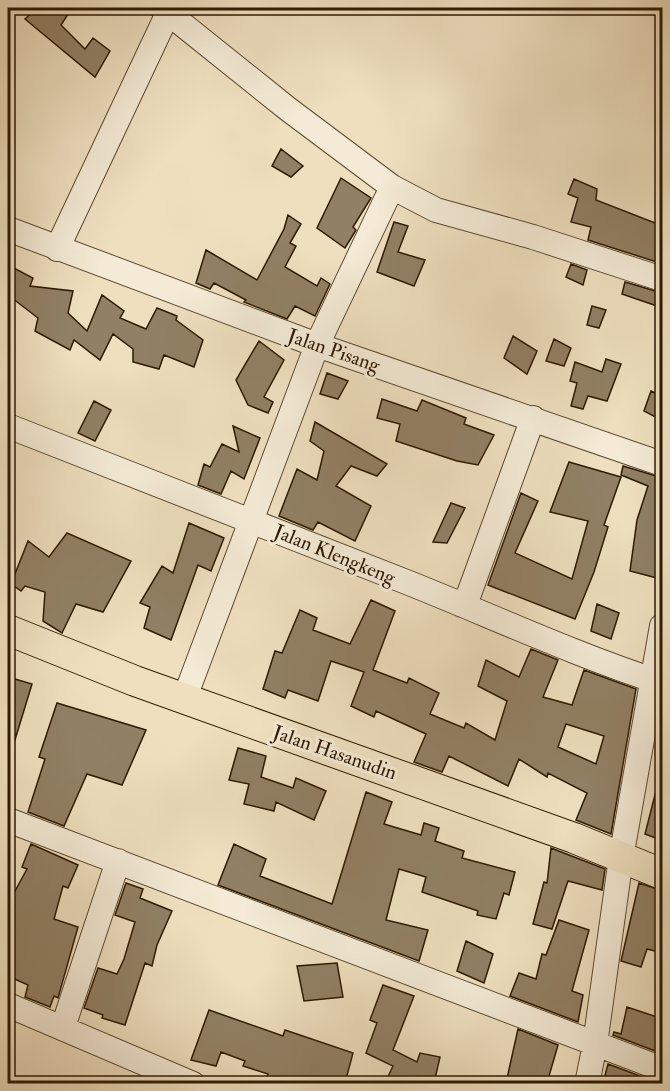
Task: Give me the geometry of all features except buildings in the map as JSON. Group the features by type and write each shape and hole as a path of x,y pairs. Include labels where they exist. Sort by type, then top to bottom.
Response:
{"main road":[{"name":"Jalan Hasanudin","path":"8,630 135,681 574,837 663,874"}],"street":[{"path":"57,249 165,10 288,109 392,187 436,210 533,237 663,279"},
{"path":"185,697 317,345 392,187"},
{"name":"Jalan Pisang","path":"8,229 317,345 663,464"},
{"path":"462,604 469,594 533,418"},
{"name":"Jalan Klengkeng","path":"8,426 462,604 537,639 657,681"},
{"path":"586,1083 595,1044 621,858 657,681 663,626"},
{"path":"8,820 663,1069"},
{"path":"63,1026 118,861"},
{"path":"8,1005 63,1026 193,1083"}]}
